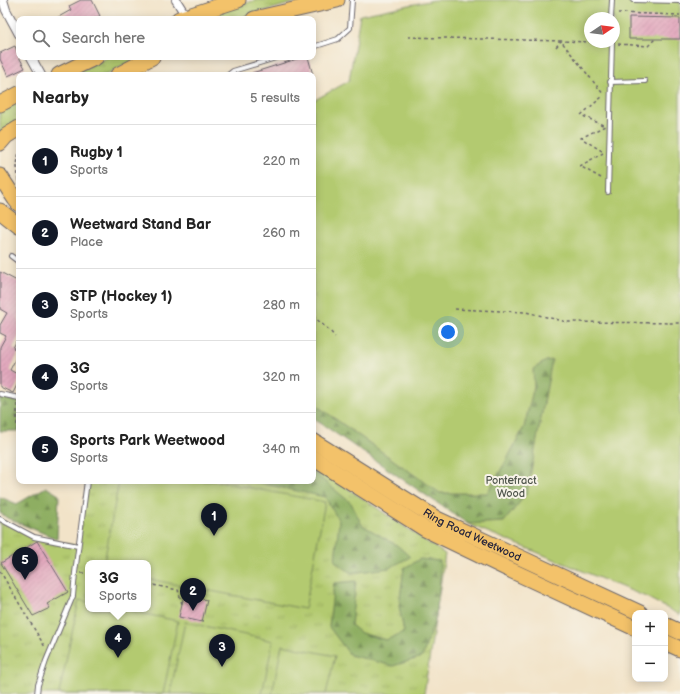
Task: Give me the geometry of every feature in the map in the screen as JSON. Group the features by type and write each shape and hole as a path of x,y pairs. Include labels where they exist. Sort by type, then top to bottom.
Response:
{"highway":[{"path":"188,16 238,0"},
{"path":"267,16 337,0"},
{"path":"65,72 90,60"},
{"path":"124,72 146,60"},
{"path":"0,104 16,96"},
{"path":"0,143 6,136 16,130"},
{"path":"0,176 16,201"},
{"path":"0,211 16,224"},
{"name":"Ring Road Weetwood","path":"316,443 437,519 634,610"},
{"name":"Ring Road Weetwood","path":"316,460 425,529 632,627"},
{"path":"668,626 680,632"},
{"path":"668,643 680,649"}],"street":[{"path":"3,0 6,10 16,28"},
{"path":"176,0 181,16"},
{"path":"33,60 39,72"}],"lane":[{"path":"316,46 338,39 350,28 352,0"},
{"path":"611,12 612,0"},
{"path":"633,0 680,1"},
{"path":"608,192 612,48"},
{"path":"232,72 269,60"},
{"path":"610,82 645,81"},
{"path":"11,256 16,260"},
{"path":"0,394 16,398"},
{"path":"37,694 38,685 49,654 73,596 87,484"},
{"path":"0,519 34,537 78,546"}],"path":[{"path":"620,16 680,15"},
{"path":"408,37 584,42"},
{"path":"620,44 648,46 655,39"},
{"path":"556,48 561,41"},
{"path":"561,41 604,96 581,115 605,126 581,138 604,152 580,166 608,182"},
{"path":"455,309 526,312 567,322 680,323"},
{"path":"316,318 330,330 335,338"},
{"path":"0,571 49,654"},
{"path":"151,585 178,590 182,604"}],"green space":[{"path":"256,0 304,0 246,16 204,16"},
{"path":"434,0 680,0 680,615 646,597 468,524 504,522 527,493 552,360 546,361 533,369 534,386 524,427 487,493 440,493 316,405 316,99 349,81 360,15"},
{"path":"102,60 134,60 112,72 77,72"},
{"path":"16,103 16,125 0,134 0,111"},
{"name":"Pontefract Wood","path":"552,360 527,493 504,522 468,524 316,420 316,405 440,493 487,493 524,427 534,386 533,369 546,361"},
{"path":"0,397 16,401 16,431 0,431"},
{"path":"316,467 445,554 424,694 0,694 0,519 34,537 78,546 87,484 316,484"},
{"path":"316,474 351,503 362,525 398,546 410,557 389,568 351,573 335,561 339,521 325,497 266,484 316,484"},
{"path":"118,484 230,484 325,502 305,609 151,580 151,560 105,560"},
{"path":"46,487 59,495 57,539 7,518 0,513 0,497 17,504"},
{"path":"420,559 440,561 440,581 436,617 422,657 393,666 350,655 329,627 334,583 356,581 351,625 361,633 386,640 404,632 399,606 404,568"},
{"path":"79,600 85,601 85,612 135,612 178,621 163,694 59,694"},
{"path":"185,622 273,641 262,694 170,694"},
{"path":"282,645 335,656 326,694 272,694"}],"building":[{"path":"81,0 92,0 100,16 60,16 71,10 69,6"},
{"path":"629,17 680,18 680,39 629,39"},
{"path":"15,46 16,60 21,60 25,68 8,76 0,59 0,53"},
{"path":"293,60 309,60 312,72 255,72"},
{"path":"0,272 16,280 16,342 13,348 16,350 16,358 10,370 16,373 16,387 13,393 0,387 0,347 6,336 0,333 0,325 7,313 0,309"},
{"path":"37,541 68,592 47,604 50,608 33,616 1,563"},
{"path":"184,595 207,600 202,622 179,617"}],"place":[{"name":"Rugby 1","path":"214,536"},
{"name":"Sports Park Weetwood","path":"25,580"},
{"name":"Weetward Stand Bar","path":"193,611"},
{"name":"3G","path":"118,658"},
{"name":"STP (Hockey 1)","path":"222,667"}]}
